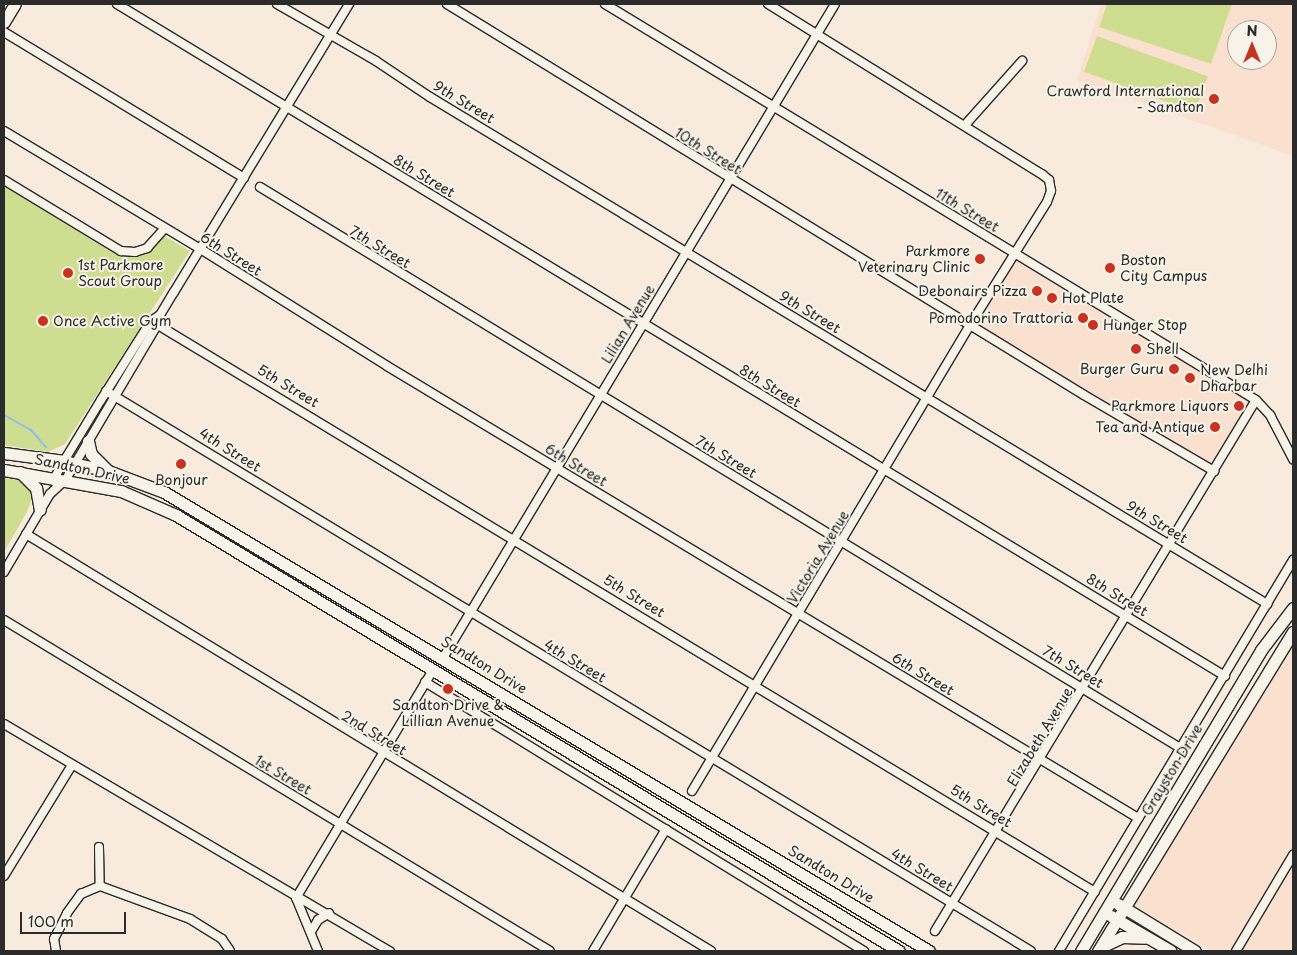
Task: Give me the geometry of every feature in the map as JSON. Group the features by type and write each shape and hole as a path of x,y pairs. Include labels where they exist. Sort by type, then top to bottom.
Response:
{"main road":[{"path":"4,22 15,4"},
{"path":"88,441 91,454 108,471"},
{"name":"Sandton Drive","path":"4,454 69,462 108,471 177,499 929,951"},
{"name":"Sandton Drive","path":"4,470 121,491 176,515 899,951"},
{"path":"19,472 36,488 40,510"},
{"name":"Grayston Drive","path":"1081,951 1261,650 1293,608"},
{"path":"1098,950 1293,632"},
{"path":"1112,901 1195,951"},
{"path":"1105,913 1171,951"},
{"path":"1098,950 1110,941 1126,937 1156,942"}],"street":[{"path":"117,4 286,106"},
{"path":"277,4 330,34"},
{"path":"59,480 106,391 151,322 160,314 349,4"},
{"name":"10th Street","path":"447,4 729,179 970,325"},
{"name":"11th Street","path":"604,4 1256,400 1275,422 1293,459"},
{"path":"768,4 965,125 1043,175 1050,182 1050,198 970,325 1214,471"},
{"name":"Lilian Avenue","path":"443,658 555,467 600,396 642,323 687,252 835,4"},
{"path":"4,32 244,178"},
{"name":"9th Street","path":"330,34 1268,604"},
{"path":"965,125 1022,61"},
{"name":"8th Street","path":"286,106 302,118 1225,676"},
{"name":"6th Street","path":"4,131 164,229 199,248 300,313 1138,818"},
{"path":"4,180 121,251 135,252 147,248 164,229"},
{"name":"7th Street","path":"260,187 1180,748"},
{"path":"4,572 69,462 88,441 158,325 160,314"},
{"name":"5th Street","path":"158,325 1095,892"},
{"name":"Victoria Avenue","path":"692,790 929,399 970,325"},
{"name":"4th Street","path":"106,391 1031,951"},
{"name":"Elizabeth Avenue","path":"935,931 997,833 1256,400"},
{"name":"2nd Street","path":"26,534 382,753 711,951"},
{"path":"1059,951 1293,560"},
{"name":"1st Street","path":"4,620 550,951"},
{"path":"296,898 433,670"},
{"path":"426,682 864,951"},
{"path":"4,724 296,898 330,914 390,951"},
{"path":"4,876 72,765"},
{"path":"593,951 666,829"},
{"path":"98,847 100,886"},
{"path":"1236,951 1293,855"},
{"path":"56,951 54,939 67,913 81,894 100,886 190,919 222,939 230,951"},
{"path":"296,898 312,930 318,951"},
{"path":"312,930 318,920 330,914"}],"shaded area":[{"name":"Crawford International - Sandton","path":"1101,4 1293,4 1293,156 1077,80"},
{"path":"1012,253 1256,400 1214,471 969,324"},
{"path":"1293,641 1293,951 1212,951 1133,905"}],"green space":[{"path":"1107,4 1232,4 1211,64 1099,27"},
{"path":"1097,36 1208,76 1195,112 1084,72"},
{"path":"4,186 122,258 142,255 163,235 190,251 65,444 48,452 4,445"},
{"path":"4,477 24,482 33,495 27,512 4,552"}],"waterway":[{"path":"4,415 31,430 46,447"}],"place":[{"name":"Crawford International - Sandton","path":"1214,99"},
{"name":"Parkmore Veterinary Clinic","path":"980,259"},
{"name":"Boston City Campus","path":"1110,268"},
{"name":"1st Parkmore Scout Group","path":"68,273"},
{"name":"Debonairs Pizza","path":"1037,291"},
{"name":"Hot Plate","path":"1052,298"},
{"name":"Pomodorino Trattoria","path":"1083,318"},
{"name":"Once Active Gym","path":"43,321"},
{"name":"Hunger Stop","path":"1093,325"},
{"name":"Shell","path":"1136,349"},
{"name":"Burger Guru","path":"1174,369"},
{"name":"New Delhi Dharbar","path":"1190,378"},
{"name":"Parkmore Liquors","path":"1239,406"},
{"name":"Tea and Antique","path":"1215,427"},
{"name":"Bonjour","path":"181,464"},
{"name":"Sandton Drive & Lillian Avenue","path":"448,689"}]}
